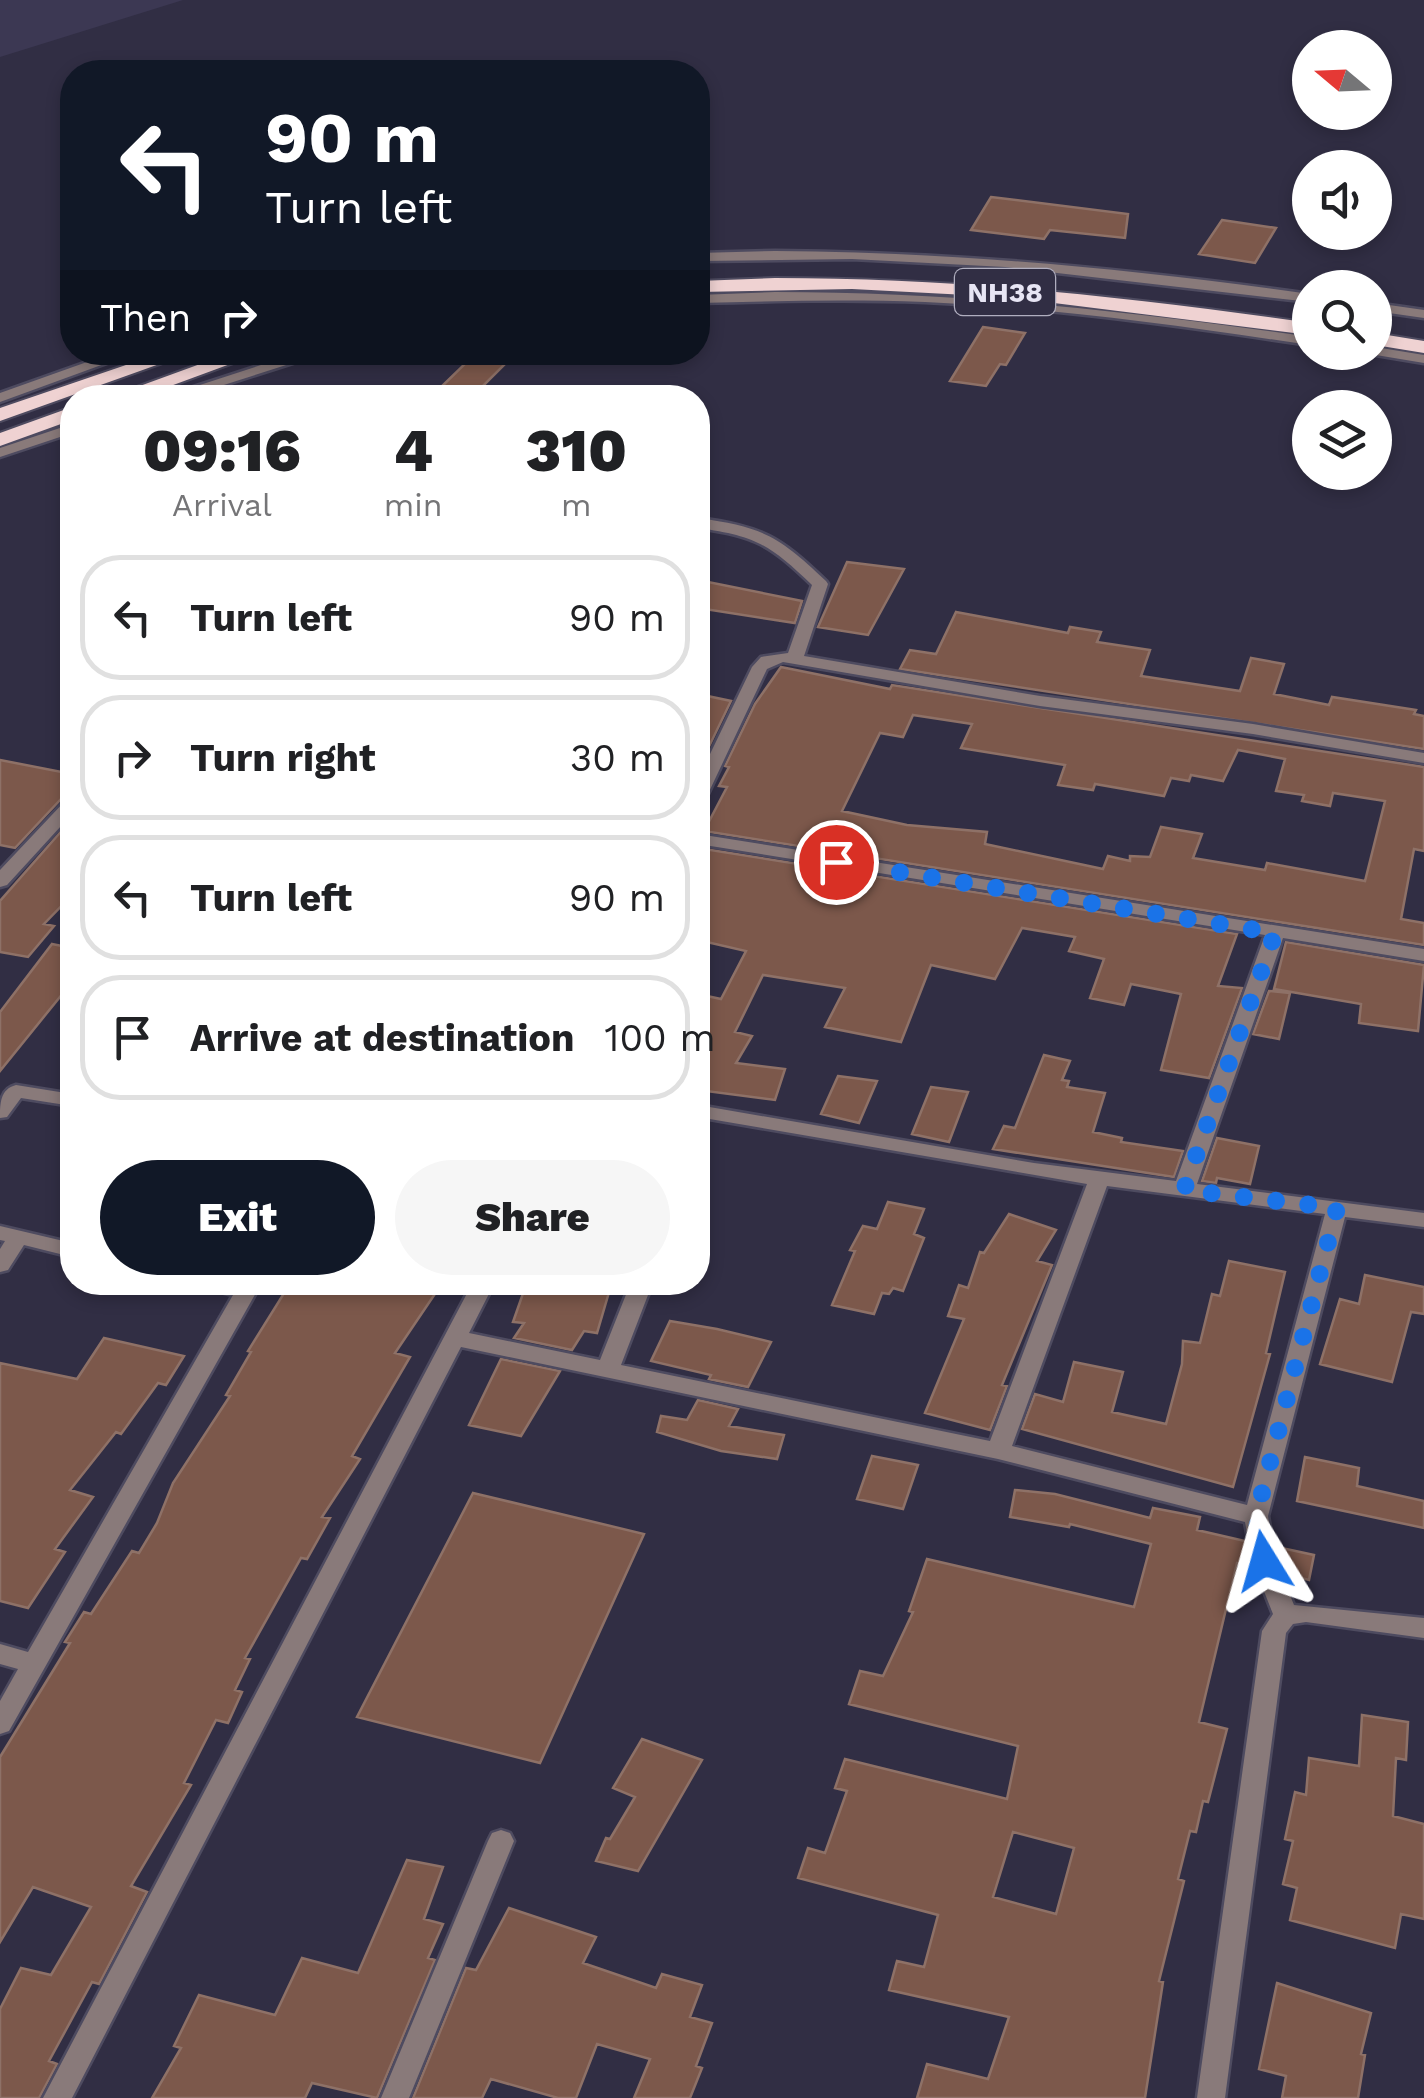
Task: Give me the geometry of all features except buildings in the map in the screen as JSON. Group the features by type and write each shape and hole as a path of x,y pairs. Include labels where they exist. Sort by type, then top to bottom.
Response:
{"highway":[{"name":"NH38","path":"710,273 854,267 995,272 1153,288 1292,308"},
{"name":"NH38","path":"710,286 764,282 939,286 1154,305 1292,326"},
{"path":"1392,323 1424,328"},
{"path":"1392,342 1424,347"},
{"path":"88,385 146,365"},
{"path":"156,385 215,365"},
{"path":"0,415 60,394"},
{"path":"0,440 60,418"}],"street":[{"path":"710,257 998,260 1158,276 1292,295"},
{"path":"710,298 771,294 939,297 1150,316 1292,338"},
{"path":"1392,309 1424,314"},
{"path":"1392,354 1424,359"},
{"path":"0,398 93,365"},
{"path":"207,385 268,365"},
{"path":"0,452 60,432"},
{"path":"710,526 771,537 820,584 794,659"},
{"path":"710,771 760,667 776,658 1040,701 1253,728 1424,758"},
{"path":"0,881 60,817"},
{"path":"710,841 1424,955"},
{"path":"1184,1190 1275,933"},
{"path":"0,1112 8,1090 60,1098"},
{"path":"710,1113 1099,1180 1424,1220"},
{"path":"998,1451 1099,1180"},
{"path":"1286,1616 1264,1561 1256,1516 1337,1208"},
{"path":"0,1265 10,1235 60,1247"},
{"path":"0,1724 244,1295"},
{"path":"57,2098 477,1295"},
{"path":"609,1368 637,1295"},
{"path":"455,1338 998,1451 1256,1516"},
{"path":"1210,2098 1274,1632 1286,1616 1306,1613 1424,1628"},
{"path":"0,1654 36,1664"},
{"path":"396,2098 501,1841"}],"shaded area":[{"path":"0,0 183,0 0,57"}],"route":[{"path":"836,862 1275,933 1184,1190 1337,1208 1256,1516 1264,1561"}]}
